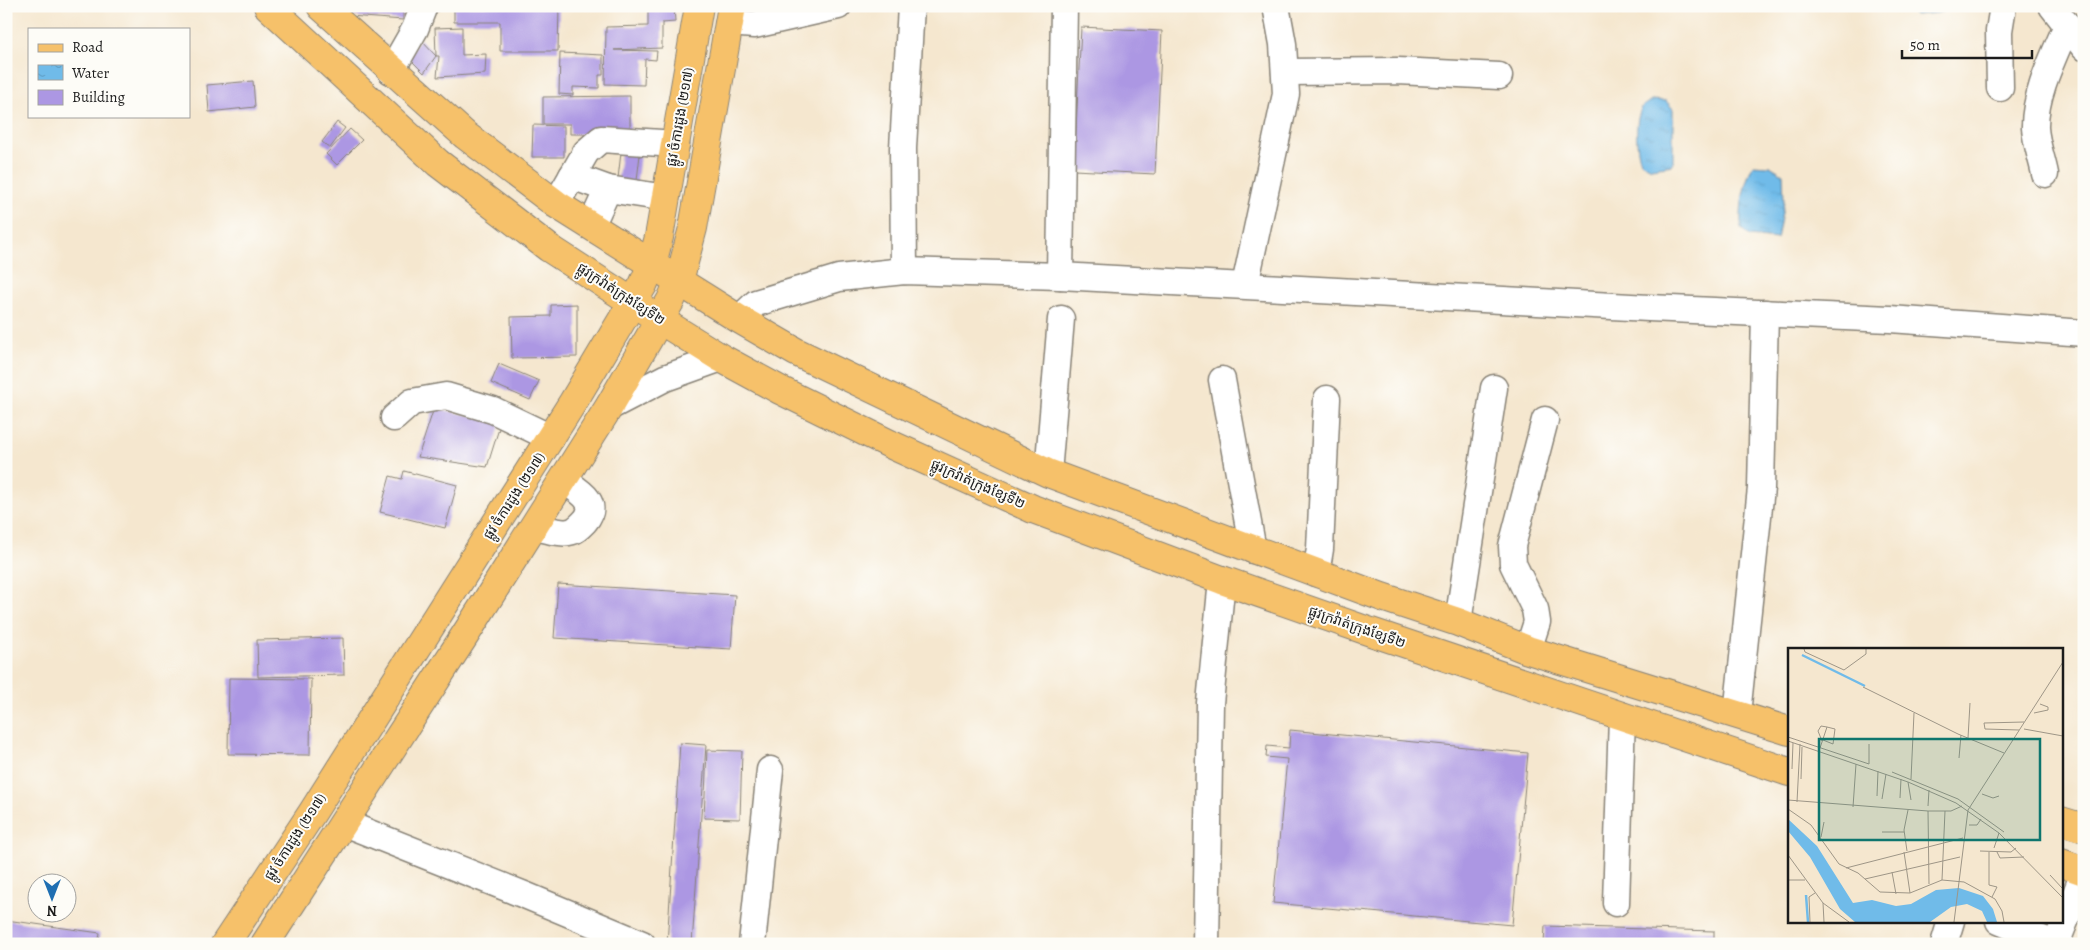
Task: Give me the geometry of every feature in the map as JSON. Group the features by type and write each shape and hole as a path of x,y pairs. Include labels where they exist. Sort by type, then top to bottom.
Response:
{"main road":[{"name":"ផ្លូវក្រវ៉ាត់ក្រុងខ្សែទី២","path":"268,6 438,163 549,248 721,358 780,390 876,437 1033,509 1222,580 1371,632 1788,772"},
{"path":"321,6 391,71 466,135 556,204 678,282 796,352 1048,473 1316,573 1458,622 1528,650 1788,731"},
{"name":"ផ្លូវ ចំការដូង (២១៧)","path":"225,944 312,812 551,438 633,302 652,264 676,144 699,6"},
{"path":"250,906 272,934 534,526 660,320 678,282 693,228 731,14"},
{"path":"1371,632 1382,596"},
{"path":"2062,821 2084,828"},
{"path":"2062,863 2084,872"}],"street":[{"path":"391,71 415,29 424,6"},
{"path":"731,14 754,25 838,6"},
{"path":"904,272 903,148 911,6"},
{"path":"1060,276 1064,6"},
{"path":"1244,285 1286,94 1283,44 1276,6"},
{"path":"2000,88 1999,31 2003,6"},
{"path":"2060,16 2084,47"},
{"path":"2045,174 2035,130 2035,111 2049,68 2060,16"},
{"path":"1285,72 1398,71 1499,76"},
{"path":"556,204 586,152 601,139 676,144"},
{"path":"572,176 608,189 666,198"},
{"path":"591,226 608,189"},
{"path":"738,319 756,303 839,278 904,272 1060,276 1890,318 2084,333"},
{"path":"1737,714 1761,488 1765,313"},
{"path":"1048,473 1061,319"},
{"path":"608,407 666,378 721,358"},
{"path":"1222,380 1253,550"},
{"path":"1458,622 1494,388"},
{"path":"394,418 412,402 446,396 493,410 551,438"},
{"path":"1316,573 1320,549 1327,399"},
{"path":"1528,650 1537,622 1535,609 1513,564 1512,546 1545,420"},
{"path":"534,526 571,532 579,528 590,514 591,505 587,497 563,480"},
{"path":"1206,944 1210,703 1222,580"},
{"path":"1616,903 1622,716"},
{"path":"752,944 770,770"},
{"path":"344,823 642,944"},
{"path":"2002,922 2062,941 2084,872"},
{"path":"1944,944 1951,922"}],"water":[{"path":"1907,6 1950,6 1950,9 1938,13 1915,15"},
{"path":"1651,100 1666,101 1673,109 1673,165 1651,168 1641,162 1637,143 1639,113 1642,107"},
{"path":"1753,165 1770,166 1783,174 1784,202 1777,239 1749,236 1741,228 1743,196"}],"building":[{"path":"351,6 403,6 403,20 350,16"},
{"path":"454,6 559,6 558,51 500,51 500,22 454,22"},
{"path":"648,6 674,6 675,22 662,23 662,48 614,50 657,51 656,60 645,59 644,85 605,84 606,27 648,26"},
{"path":"462,27 462,55 486,54 485,74 437,77 439,56 436,56 435,28"},
{"path":"1081,27 1162,31 1155,174 1074,170"},
{"path":"420,39 436,56 424,73 408,57"},
{"path":"560,53 603,55 603,75 599,75 599,88 573,87 573,95 559,94"},
{"path":"253,81 255,107 209,112 207,85"},
{"path":"630,96 630,134 570,134 570,124 543,124 543,97"},
{"path":"337,122 345,128 330,148 322,142"},
{"path":"533,125 564,126 564,157 532,157"},
{"path":"350,129 362,140 337,165 326,154"},
{"path":"622,144 641,146 636,189 617,187"},
{"path":"577,304 577,357 512,358 511,317 551,316 551,305"},
{"path":"499,364 539,381 530,400 491,383"},
{"path":"434,408 501,422 487,467 418,457"},
{"path":"404,471 457,485 445,528 380,512 390,476 402,479"},
{"path":"558,584 735,595 731,649 554,638"},
{"path":"343,638 344,675 258,677 257,640"},
{"path":"229,678 311,679 310,755 228,754"},
{"path":"1290,730 1528,753 1512,925 1273,903 1287,759 1266,757 1267,746 1289,748"},
{"path":"680,743 706,745 692,944 667,944"},
{"path":"707,750 742,751 740,819 704,818"},
{"path":"6,920 100,933 98,944 6,944"},
{"path":"1545,926 1714,931 1714,944 1544,944"}]}
